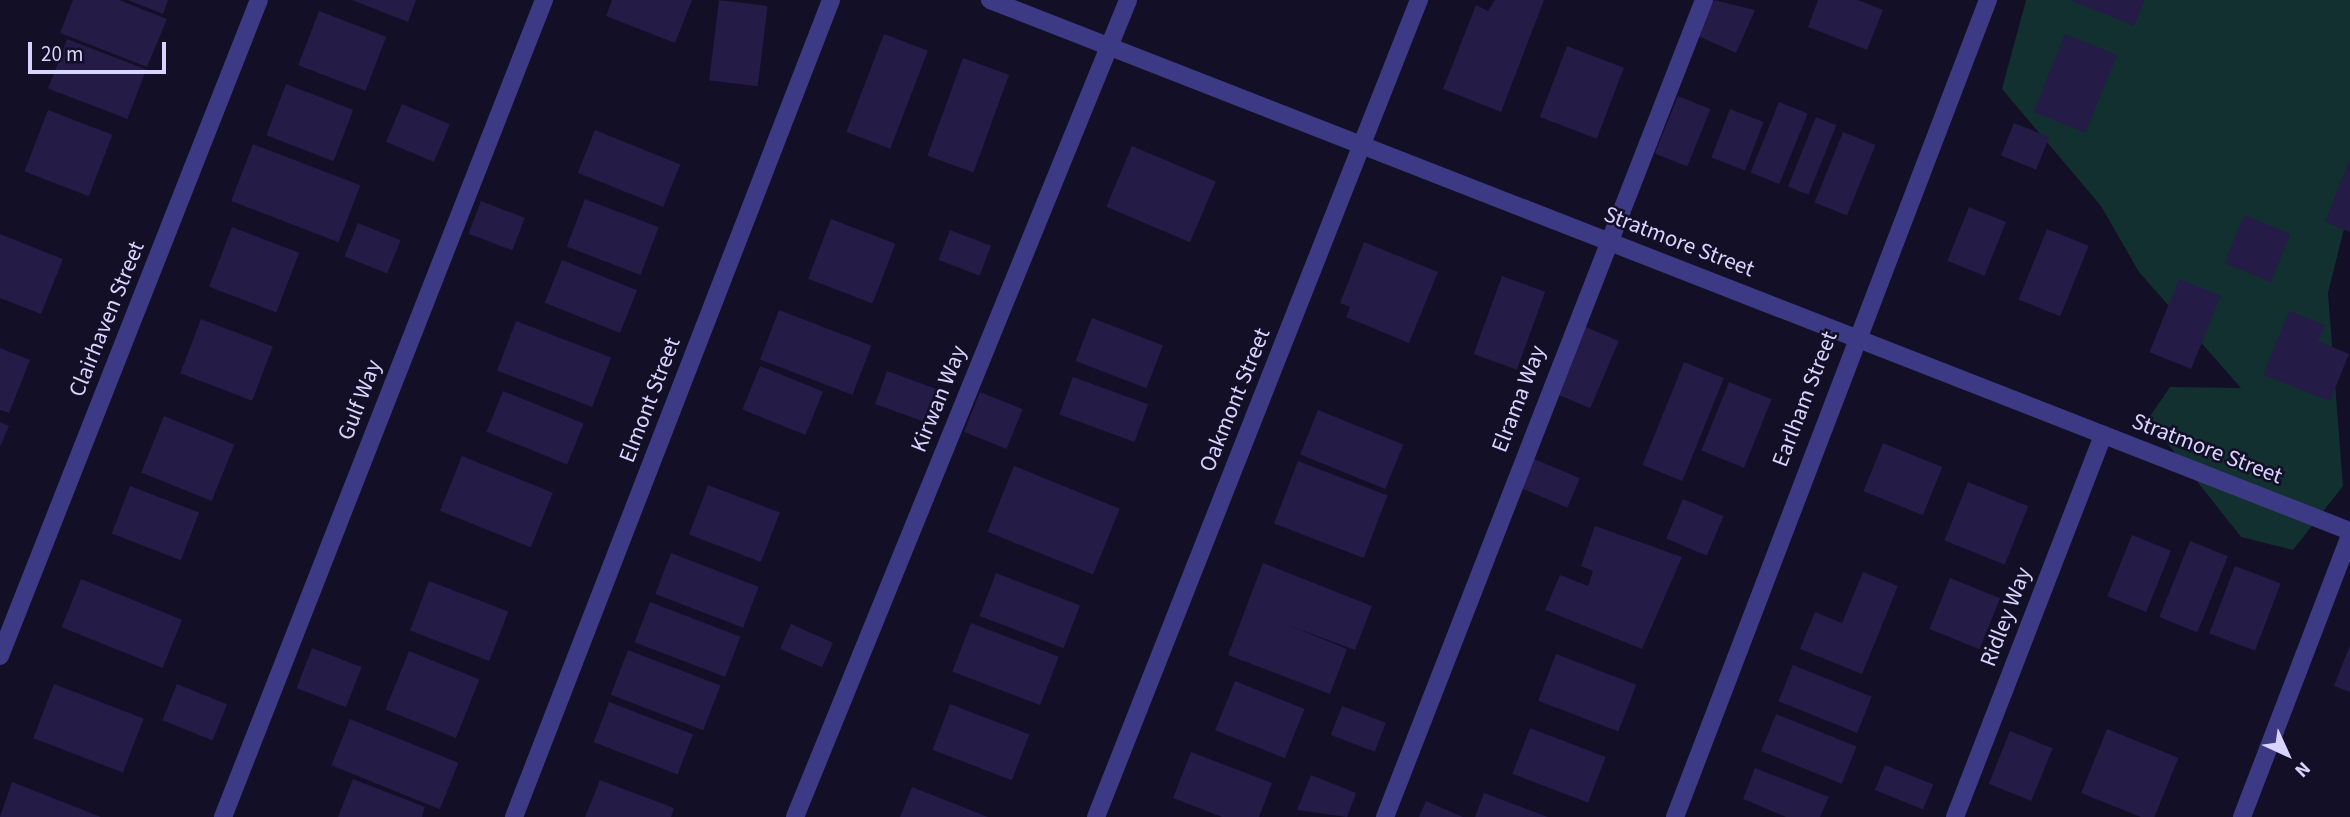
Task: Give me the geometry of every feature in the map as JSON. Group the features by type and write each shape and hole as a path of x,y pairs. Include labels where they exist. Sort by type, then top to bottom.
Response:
{"street":[{"name":"Clairhaven Street","path":"0,656 259,0"},
{"name":"Gulf Way","path":"223,817 544,0"},
{"name":"Elmont Street","path":"514,817 831,0"},
{"name":"Stratmore Street","path":"990,0 2350,531"},
{"name":"Kirwan Way","path":"795,817 1128,0"},
{"name":"Oakmont Street","path":"1096,817 1419,0"},
{"name":"Elrama Way","path":"1385,817 1606,241 1704,0"},
{"name":"Earlham Street","path":"1675,817 1854,336 1988,0"},
{"name":"Ridley Way","path":"1955,817 2103,435"},
{"path":"2242,817 2350,536"}],"green space":[{"path":"2026,0 2350,0 2350,205 2328,293 2343,486 2293,550 2241,537 2148,419 2170,387 2241,388 2139,272 2101,206 2002,89"}],"building":[{"path":"73,0 119,0 167,19 147,67 60,33"},
{"path":"128,0 168,0 163,14"},
{"path":"352,0 416,0 408,22"},
{"path":"612,0 692,0 675,43 606,16"},
{"path":"719,0 768,6 758,86 709,80"},
{"path":"1495,0 1544,0 1501,112 1443,89 1476,5 1488,11"},
{"path":"1714,0 1755,10 1736,53 1698,36"},
{"path":"1818,0 1858,0 1883,10 1867,50 1808,27"},
{"path":"2070,0 2145,0 2134,26"},
{"path":"319,11 386,37 365,91 298,65"},
{"path":"884,34 928,51 890,149 846,132"},
{"path":"2065,34 2117,55 2085,133 2034,112"},
{"path":"67,39 146,69 127,119 48,88"},
{"path":"1567,46 1624,68 1597,139 1540,117"},
{"path":"963,58 1009,75 973,172 927,156"},
{"path":"286,84 353,110 334,161 266,135"},
{"path":"1678,96 1710,109 1687,167 1655,153"},
{"path":"1779,102 1808,114 1779,184 1751,172"},
{"path":"402,104 450,124 434,162 386,142"},
{"path":"1730,109 1764,122 1745,170 1711,158"},
{"path":"48,110 112,135 89,196 24,172"},
{"path":"1816,117 1836,125 1808,195 1788,187"},
{"path":"2014,123 2049,137 2036,170 2001,155"},
{"path":"595,130 680,164 663,207 578,173"},
{"path":"1843,132 1875,145 1847,216 1815,202"},
{"path":"253,144 360,185 339,242 231,201"},
{"path":"1132,146 1216,182 1190,242 1106,207"},
{"path":"2350,158 2350,232 2325,222"},
{"path":"585,199 659,227 640,275 567,247"},
{"path":"481,201 525,218 512,251 468,234"},
{"path":"1969,207 2006,222 1984,276 1947,261"},
{"path":"2244,215 2290,234 2271,282 2225,263"},
{"path":"831,219 895,244 872,303 808,279"},
{"path":"358,223 401,240 387,274 345,256"},
{"path":"232,227 299,253 276,313 209,287"},
{"path":"2047,229 2089,246 2060,316 2019,299"},
{"path":"950,230 991,246 980,276 939,260"},
{"path":"0,234 63,259 41,314 0,298"},
{"path":"1364,242 1438,272 1409,343 1346,317 1350,307 1340,303"},
{"path":"562,260 637,290 620,333 545,303"},
{"path":"1502,276 1545,292 1517,370 1474,354"},
{"path":"2179,279 2221,296 2191,369 2149,352"},
{"path":"779,310 871,345 852,395 760,359"},
{"path":"2289,311 2325,325 2318,341 2349,354 2330,401 2263,375"},
{"path":"1092,318 1163,345 1146,388 1076,361"},
{"path":"201,319 273,347 252,401 180,373"},
{"path":"516,321 611,358 592,407 497,370"},
{"path":"1581,325 1619,341 1590,408 1552,392"},
{"path":"0,348 30,360 9,413 0,410"},
{"path":"1684,362 1724,378 1682,481 1642,465"},
{"path":"760,366 823,391 805,435 742,410"},
{"path":"887,371 936,389 924,422 875,404"},
{"path":"1073,377 1148,404 1134,442 1059,415"},
{"path":"1729,382 1772,399 1744,468 1701,451"},
{"path":"503,391 584,424 567,464 487,432"},
{"path":"980,392 1023,409 1007,449 964,432"},
{"path":"1318,410 1403,444 1385,489 1300,455"},
{"path":"164,416 234,444 212,501 141,473"},
{"path":"0,422 9,426 0,447"},
{"path":"1883,443 1942,467 1923,515 1864,491"},
{"path":"462,456 553,493 531,547 440,511"},
{"path":"1532,458 1580,478 1567,508 1519,487"},
{"path":"1298,461 1388,495 1364,558 1274,524"},
{"path":"1014,466 1120,509 1093,575 987,532"},
{"path":"1968,482 2028,506 2005,565 1944,540"},
{"path":"708,485 780,513 761,562 689,534"},
{"path":"130,486 199,513 181,560 112,534"},
{"path":"1683,499 1724,516 1707,556 1666,539"},
{"path":"1595,526 1682,557 1642,649 1545,610 1560,575 1588,586 1593,571 1581,566"},
{"path":"2132,535 2171,551 2146,612 2107,596"},
{"path":"2190,541 2228,556 2197,632 2159,617"},
{"path":"671,553 759,587 743,628 655,594"},
{"path":"1263,563 1372,606 1355,650 1288,625 1347,649 1330,694 1228,655"},
{"path":"2235,566 2281,584 2255,651 2209,633"},
{"path":"1863,572 1898,586 1862,674 1800,649 1815,612 1842,623"},
{"path":"996,573 1080,605 1064,648 980,616"},
{"path":"1950,578 2000,598 1979,649 1929,629"},
{"path":"81,579 182,620 163,668 62,627"},
{"path":"429,581 508,611 489,661 410,630"},
{"path":"650,602 741,637 725,677 635,642"},
{"path":"971,623 1059,657 1040,705 952,672"},
{"path":"791,624 833,643 822,667 780,649"},
{"path":"2350,645 2350,692 2334,686"},
{"path":"312,648 361,667 346,707 297,688"},
{"path":"628,650 720,685 703,730 611,695"},
{"path":"409,651 479,679 456,738 385,709"},
{"path":"1556,654 1636,685 1618,731 1538,701"},
{"path":"1793,665 1872,697 1857,733 1778,701"},
{"path":"1235,681 1305,709 1285,758 1215,730"},
{"path":"54,684 144,718 123,773 33,738"},
{"path":"177,684 227,704 212,740 162,720"},
{"path":"609,702 693,734 678,774 594,742"},
{"path":"950,704 1029,734 1012,780 932,750"},
{"path":"1342,706 1386,723 1375,752 1331,735"},
{"path":"1776,714 1857,747 1842,784 1761,751"},
{"path":"350,719 458,763 440,809 331,765"},
{"path":"1530,728 1606,757 1588,803 1512,774"},
{"path":"2107,729 2178,758 2154,817 2141,817 2081,793"},
{"path":"2010,731 2053,748 2031,801 1989,784"},
{"path":"1191,752 1272,783 1259,817 1222,817 1173,798"},
{"path":"1885,765 1933,784 1923,810 1875,790"},
{"path":"1755,768 1829,797 1820,817 1786,817 1743,799"},
{"path":"1311,775 1356,793 1347,817 1297,810"},
{"path":"353,779 425,807 422,817 338,817"},
{"path":"600,780 674,808 671,817 585,817"},
{"path":"12,782 101,817 0,817"},
{"path":"912,787 988,817 900,817"},
{"path":"1484,793 1548,817 1475,817"},
{"path":"1426,801 1463,817 1419,817"}]}
